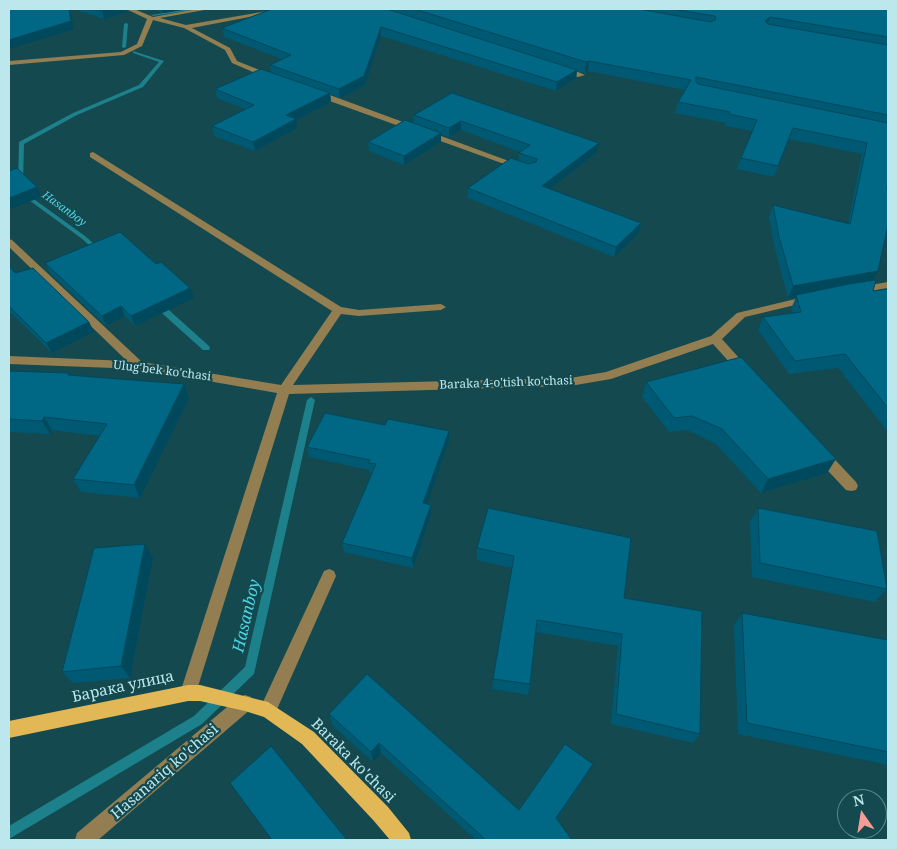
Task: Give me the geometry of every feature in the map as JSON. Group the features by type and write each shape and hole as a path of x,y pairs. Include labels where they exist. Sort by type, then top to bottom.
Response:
{"main road":[{"name":"Барака улица","path":"9,730 194,693 245,703"},
{"name":"Baraka ko'chasi","path":"245,703 268,710 308,738 362,794 402,840"}],"street":[{"path":"130,9 151,18 186,27 228,49 234,62 278,80"},
{"path":"151,18 207,9"},
{"path":"186,27 288,9"},
{"path":"9,63 122,54 140,45 151,18"},
{"path":"553,66 581,75"},
{"path":"306,90 531,170"},
{"path":"93,155 338,310 359,313 441,307"},
{"path":"9,242 140,365"},
{"path":"842,292 888,285"},
{"name":"Baraka 4-o'tish ko'chasi","path":"284,390 570,382 606,376 715,340 741,316 760,309 824,296"},
{"path":"194,693 284,390 338,310"},
{"path":"715,340 756,383"},
{"name":"Ulug'bek ko'chasi","path":"9,360 140,365 284,390"},
{"path":"810,442 851,486"},
{"path":"268,710 329,576"},
{"name":"Hasanariq ko'chasi","path":"84,840 245,703"}],"building":[{"path":"9,9 69,9 71,21 9,40"},
{"path":"272,9 387,9 577,70 557,82 381,27 364,76 339,89 270,65 291,55 222,28"},
{"path":"414,9 639,9 711,22 716,19 715,16 672,9 888,9 888,37 770,17 765,21 768,24 888,45 888,115 696,77 698,84 888,123 888,225 878,271 793,286 779,237 773,205 850,224 867,143 793,128 778,166 741,158 757,120 729,114 730,112 678,102 691,80 586,62"},
{"path":"261,69 330,93 286,115 296,119 253,142 212,126 254,105 215,89"},
{"path":"452,93 599,143 542,186 641,223 616,247 468,188 511,158 528,164 536,162 537,159 519,153 530,145 461,121 449,128 414,115"},
{"path":"405,120 441,133 404,156 368,142"},
{"path":"17,168 37,187 9,198 9,171"},
{"path":"120,232 156,264 161,262 190,288 131,316 121,306 102,316 45,263"},
{"path":"9,266 15,273 33,268 89,322 46,343 9,306"},
{"path":"876,280 873,291 888,289 888,408 845,354 795,361 763,317 801,312 796,295"},
{"path":"741,357 836,459 768,479 722,429 692,416 674,418 646,382"},
{"path":"9,371 69,373 68,375 184,384 134,485 73,479 107,424 44,417 42,421 9,419"},
{"path":"325,413 385,425 388,419 449,431 423,503 431,505 412,558 342,543 376,464 368,463 370,460 307,447"},
{"path":"488,508 631,538 624,598 702,611 700,734 616,714 622,634 537,620 530,684 493,679 514,556 477,548"},
{"path":"758,508 877,531 887,589 760,563"},
{"path":"145,544 121,666 62,672 94,548"},
{"path":"742,613 888,640 888,752 747,723"},
{"path":"367,674 519,810 565,744 593,764 556,818 572,840 486,840 379,743 371,752 329,714"},
{"path":"271,746 347,840 272,840 230,783"}],"waterway":[{"name":"Hasanboy","path":"153,15 197,9"},
{"name":"Hasanboy","path":"124,47 126,24"},
{"name":"Hasanboy","path":"20,183 21,143 75,114 141,86 162,61 135,52"},
{"name":"Hasanboy","path":"24,194 99,251"},
{"name":"Hasanboy","path":"157,304 206,348"},
{"name":"Hasanboy","path":"9,833 198,720 250,670 311,400"}]}
